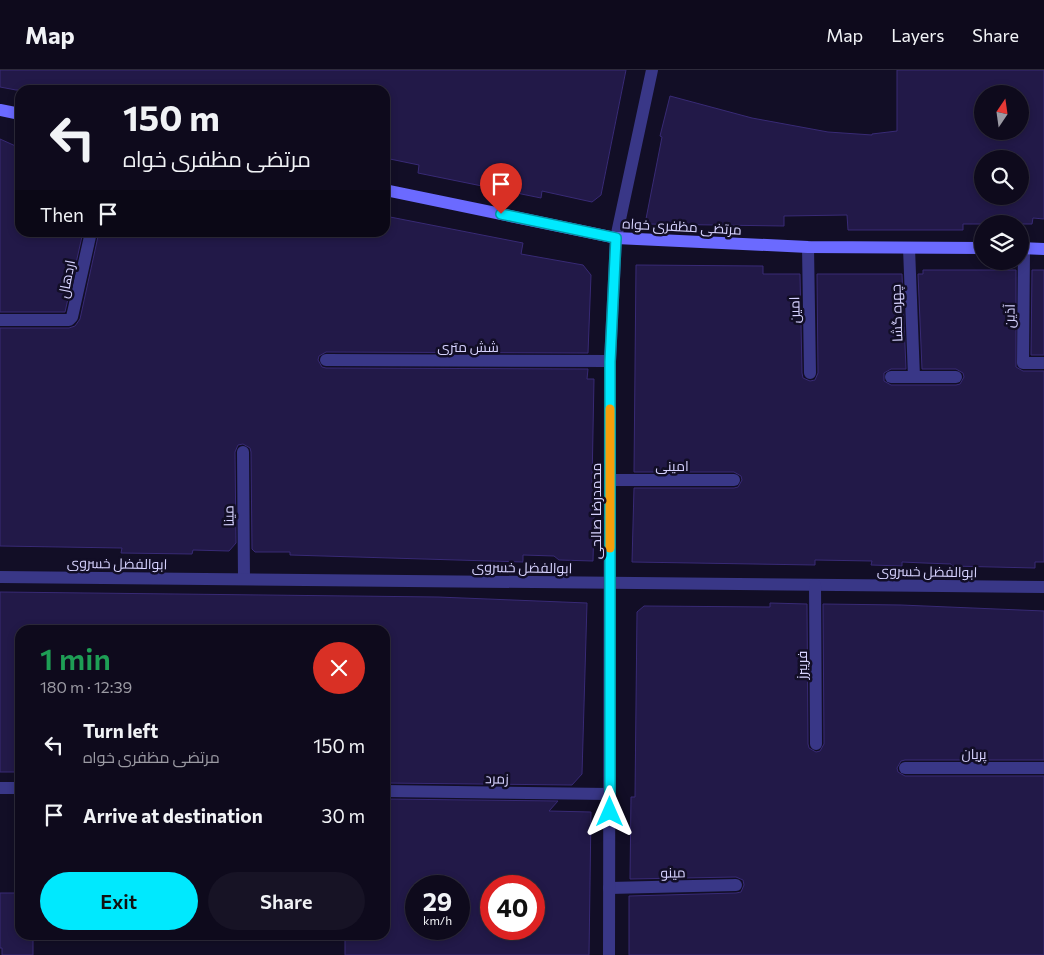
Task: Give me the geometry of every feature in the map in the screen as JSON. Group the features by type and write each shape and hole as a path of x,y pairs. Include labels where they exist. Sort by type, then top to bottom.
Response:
{"main road":[{"path":"0,110 15,113"},
{"name":"مرتضی مظفری خواه","path":"390,191 616,238 808,247 974,248"},
{"path":"1029,248 1044,248"}],"street":[{"name":"محمدرضا صالحی","path":"609,955 610,362 616,238 652,70"},
{"name":"اردهال","path":"0,320 69,320 72,318 89,237"},
{"name":"امین","path":"808,247 810,373"},
{"name":"چهره گشا","path":"909,248 914,377"},
{"name":"آذین","path":"1022,270 1023,364 1044,363"},
{"name":"شش متری","path":"326,360 610,362"},
{"path":"891,377 956,377"},
{"name":"مینا","path":"243,452 244,579"},
{"name":"امینی","path":"610,480 734,480"},
{"name":"ابوالفضل خسروی","path":"0,577 1044,587"},
{"name":"فریبرز","path":"815,585 816,744"},
{"name":"پریان","path":"905,768 1044,768"},
{"path":"0,788 15,788"},
{"name":"زمرد","path":"390,792 610,794"},
{"name":"مینو","path":"610,888 736,885"}],"building":[{"path":"0,70 626,70 601,195 592,202 542,191 541,198 418,173 419,165 390,159 390,85 15,85 15,90 0,87"},
{"path":"897,70 1044,70 1044,219 1033,218 1032,224 1029,224 1029,215 974,215 974,224 963,224 963,230 848,230 847,215 784,216 784,226 645,224 662,137 660,136 670,96 752,118 828,132 872,134 897,131"},
{"path":"0,139 15,146 15,237 82,237 65,312 0,312"},
{"path":"390,217 523,243 521,254 583,265 591,275 588,353 326,352 319,356 318,360 322,367 326,368 588,369 587,379 594,379 592,483 595,484 593,561 559,560 554,556 523,555 523,562 290,555 290,552 255,552 252,549 251,452 250,448 243,444 238,445 235,452 236,543 229,551 193,550 192,554 121,553 122,548 0,546 0,328 69,328 75,326 80,319 98,237 390,237"},
{"path":"636,265 763,266 763,274 800,274 802,373 803,378 810,381 815,380 818,373 817,274 902,274 906,369 891,369 884,373 884,381 891,385 956,385 960,384 964,377 963,373 956,369 922,369 918,274 923,274 923,270 1016,270 1016,367 1023,371 1044,371 1044,562 1035,562 1035,568 951,566 951,564 902,562 902,566 871,565 872,561 815,560 815,565 632,562 634,488 734,488 738,487 742,480 741,476 734,472 634,472"},
{"path":"1032,270 1044,270 1044,355 1031,355"},
{"path":"0,592 438,597 587,603 582,774 572,785 390,783 390,625 15,625 15,772 0,772"},
{"path":"770,603 807,604 808,744 809,748 816,752 820,751 824,744 823,604 1044,611 1044,760 905,760 901,761 897,768 898,772 905,776 1044,776 1044,955 629,955 629,896 736,893 741,892 744,885 743,880 736,877 630,879 631,797 635,797 637,612 644,606 770,607"},
{"path":"390,799 558,801 549,811 591,812 589,955 345,955 345,940 390,940"},
{"path":"0,893 15,893 15,940 33,940 33,955 2,955 2,948 0,948"}],"slow traffic":[{"path":"610,409 610,548"}],"route":[{"path":"501,214 616,238 610,362 610,812"}]}
